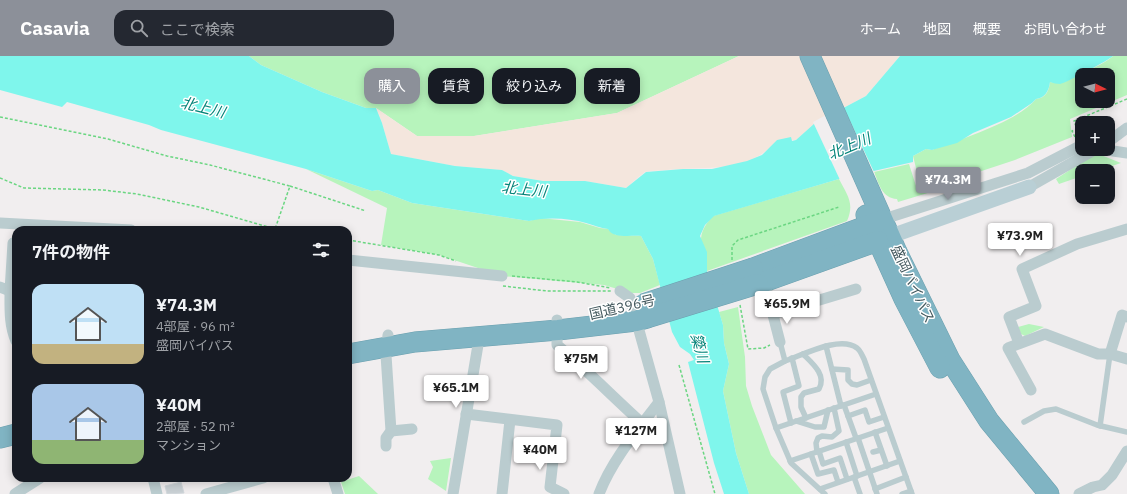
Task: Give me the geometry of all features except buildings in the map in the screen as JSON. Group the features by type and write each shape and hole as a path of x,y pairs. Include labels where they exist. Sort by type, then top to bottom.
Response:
{"highway":[{"name":"盛岡バイパス","path":"796,56 868,202"},
{"name":"盛岡バイパス","path":"810,56 880,230 904,299 943,373 989,442 1033,494"},
{"name":"盛岡バイパス","path":"880,230 950,360 989,421 1049,494"},
{"name":"国道396号","path":"352,340 415,342 480,332 558,325 639,312 758,277 880,230"},
{"name":"国道396号","path":"352,353 387,341"},
{"path":"0,438 12,435"},
{"path":"0,452 12,448"}],"street":[{"path":"1115,129 1127,125"},
{"path":"1115,137 1127,128"},
{"path":"880,230 1028,173 1075,145"},
{"path":"1115,151 1127,153"},
{"path":"880,230 1029,187 1084,156"},
{"path":"0,223 56,226"},
{"path":"1020,343 1009,317 1036,306 1022,269 1077,244 1127,229"},
{"path":"352,260 502,276"},
{"path":"12,275 9,290 12,331"},
{"path":"758,277 773,314 780,342"},
{"path":"773,314 856,289"},
{"path":"620,291 630,298 639,312 680,494"},
{"path":"1110,354 1122,315 1127,317"},
{"path":"558,325 557,345 590,372 616,400 643,424"},
{"path":"453,494 480,332"},
{"path":"1031,390 1008,348 1045,334 1098,354 1110,354 1127,359"},
{"path":"386,446 386,438 391,431 387,341"},
{"path":"599,494 604,480 659,402"},
{"path":"466,414 557,425 550,487 564,494"},
{"path":"502,494 510,420"},
{"path":"391,431 412,429"},
{"path":"1079,494 1092,487 1102,485 1112,474 1127,451"},
{"path":"15,494 34,482"},
{"path":"154,482 157,494"},
{"path":"206,494 249,482"},
{"path":"334,482 338,494"}],"lane":[{"path":"780,342 785,361"},
{"path":"825,494 790,461 776,428 763,389 765,377 770,369 803,354 826,346 843,343 858,349 871,380 912,492 902,494"},
{"path":"826,346 843,405 857,438 876,491 906,477"},
{"path":"803,354 819,372 822,382 819,389 804,393 801,397 801,406 806,418"},
{"path":"1100,426 1110,354"},
{"path":"792,358 799,386 783,392 793,422"},
{"path":"832,369 848,370 848,380 852,384 871,380"},
{"path":"776,428 876,394"},
{"path":"793,422 815,427 824,427 831,409"},
{"path":"831,409 839,431 832,437 822,436 818,438 816,443 818,474 834,470 838,482"},
{"path":"1024,422 1044,411 1056,409 1100,426 1127,432"},
{"path":"848,416 865,410 869,422 884,417"},
{"path":"790,461 888,428"},
{"path":"875,432 887,466"},
{"path":"846,442 860,494"},
{"path":"873,452 881,450"},
{"path":"816,452 823,464 840,458 847,480"},
{"path":"820,489 900,461"}],"path":[{"path":"1086,116 1127,99"},
{"path":"0,117 108,139 166,156 210,165 290,186 366,211"},
{"path":"0,178 24,188 103,190 137,194 199,207 265,226"},
{"path":"276,226 290,186"},
{"path":"496,286 568,292 620,291"},
{"path":"679,364 715,494"}],"green space":[{"path":"249,56 739,56 640,102 640,68 584,68 584,104 636,104 617,113 474,136 417,136 376,108 366,108 322,92 261,65"},
{"path":"1113,56 1127,56 1127,95 1115,100 1115,68 1095,68"},
{"path":"1075,76 1075,108 1096,108 1070,119 1072,137 1015,160 930,188 931,192 898,202 897,199 888,196 882,190 874,172 909,164 917,189 921,188 913,156 926,149 932,150 988,129 1016,115 1036,99 1045,96 1050,82 1056,82"},
{"path":"1091,156 1104,156 1121,163 1115,165 1079,164"},
{"path":"1075,167 1075,178 1059,184 1056,179"},
{"path":"306,169 372,191 378,190 412,203 529,221 540,218 580,222 608,229 616,235 641,236 653,259 660,285 640,293 631,293 604,285 502,276 439,255 381,245 387,208"},
{"path":"839,179 850,204 847,221 707,271 701,236 707,223 713,216"},
{"path":"738,307 745,357 746,386 752,406 771,455 805,494 749,494 736,453 723,391 729,364 724,343 723,325 719,312"},
{"path":"1029,324 1044,327 1025,336 1021,334 1018,327"},
{"path":"451,458 446,491 428,479 433,467 430,461"},
{"path":"359,476 378,494 345,494 341,482 352,482 352,478"}],"sand":[{"path":"739,56 900,56 866,96 815,123 796,140 777,140 766,151 753,158 726,166 645,172 626,188 585,181 543,181 513,176 502,170 455,166 391,154 376,108 417,136 474,136 617,113 636,104 640,104 640,102"}],"water":[{"path":"0,56 249,56 261,65 322,92 366,108 376,108 391,154 455,166 502,170 513,176 543,181 585,181 626,188 646,172 683,169 712,169 747,161 762,155 777,140 791,137 792,141 796,140 815,123 866,96 900,56 1113,56 1092,68 1075,68 1075,78 1060,84 1050,82 1048,91 1044,96 1036,99 1011,117 973,133 957,143 932,150 926,149 913,156 913,162 839,179 714,216 705,225 700,236 707,252 707,271 723,325 724,343 729,364 723,391 736,453 749,494 724,494 714,463 688,362 694,360 690,354 680,347 672,332 653,259 641,236 618,235 610,232 608,229 579,221 550,219 529,221 412,203 378,190 372,191 306,169 161,130 149,125 67,102 62,107 0,90"}],"pier":[{"path":"843,106 875,174 840,180 813,122"}],"water label":[{"name":"北上川","path":"203,107"},
{"name":"北上川","path":"849,146"},
{"name":"北上川","path":"524,189"},
{"name":"簗川","path":"700,348"}]}
